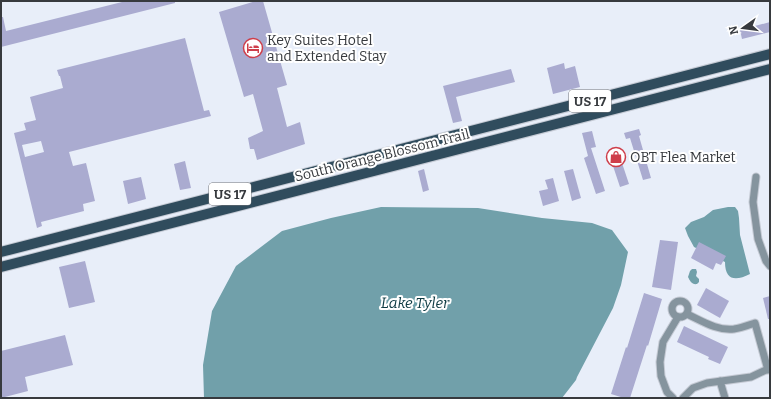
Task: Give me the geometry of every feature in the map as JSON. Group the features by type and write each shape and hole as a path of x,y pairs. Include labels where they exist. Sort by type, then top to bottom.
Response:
{"main road":[{"name":"South Orange Blossom Trail","path":"1,252 770,54"},
{"path":"729,79 732,72 738,66 752,59"},
{"name":"South Orange Blossom Trail","path":"1,267 770,69"},
{"path":"590,116 603,108 612,95"},
{"path":"337,181 338,174 345,168 361,160"},
{"path":"294,192 309,184 314,179 318,171"}],"street":[{"path":"756,177 753,202 758,239 766,261 770,266"},
{"path":"677,301 682,301 688,305 687,314 684,317 674,315 672,310 673,304 677,301"},
{"path":"683,398 693,388 707,383 751,377 769,369 755,323 734,329 723,328 711,326 687,314"},
{"path":"673,398 667,392 661,376 660,362 663,342 678,317"},
{"path":"720,381 725,398"}],"water":[{"name":"Lake Tyler","path":"381,207 478,208 542,218 592,223 612,230 628,252 621,285 613,308 576,380 562,398 204,398 203,365 212,311 236,266 282,231"},
{"path":"735,207 738,211 740,235 750,274 740,278 732,278 729,276 725,262 694,247 685,228 691,222 704,217 713,210"},
{"path":"692,269 696,269 697,272 696,276 699,279 699,282 697,284 692,283 688,277"}],"building":[{"path":"126,1 175,1 175,3 1,47 1,17 3,17 6,31"},
{"name":"Key Suites Hotel and Extended Stay","path":"256,1 263,1 287,85 277,88 287,127 300,122 305,144 257,160 254,149 250,149 248,138 263,131 253,94 244,97 219,12"},
{"path":"770,22 770,32 742,39 740,30"},
{"path":"185,38 204,111 209,110 211,116 69,152 73,166 86,163 95,201 83,204 84,211 41,222 42,226 37,228 14,133 26,130 24,123 36,120 30,97 63,88 57,70","holes":["41,141 44,152 25,157 22,145"]},
{"path":"564,63 565,69 575,66 580,87 553,94 547,68"},
{"path":"511,69 515,82 456,97 462,121 453,123 443,86"},
{"path":"639,129 641,135 639,136 651,178 643,180 630,138 626,139 624,133"},
{"path":"592,131 596,147 591,148 605,191 596,194 584,158 588,156 582,133"},
{"path":"617,148 629,184 620,187 608,151"},
{"path":"185,161 191,188 180,190 174,164"},
{"path":"424,169 429,190 423,192 418,171"},
{"path":"573,169 581,198 572,201 564,171"},
{"path":"141,177 146,199 128,204 123,181"},
{"path":"553,178 559,201 543,206 539,191 548,189 545,180"},
{"path":"660,240 678,242 671,290 652,287"},
{"path":"699,242 726,256 721,265 716,263 713,270 691,258"},
{"path":"85,261 95,302 69,308 59,267"},
{"path":"706,288 729,301 720,318 697,305"},
{"path":"644,293 662,299 630,398 624,398 611,394"},
{"path":"770,296 770,319 768,319 763,298"},
{"path":"684,326 728,347 720,364 708,359 709,357 677,342"},
{"path":"65,335 73,365 25,377 28,391 1,398 1,351"}],"place":[{"name":"Key Suites Hotel and Extended Stay","path":"253,48"},
{"name":"OBT Flea Market","path":"616,157"}]}
